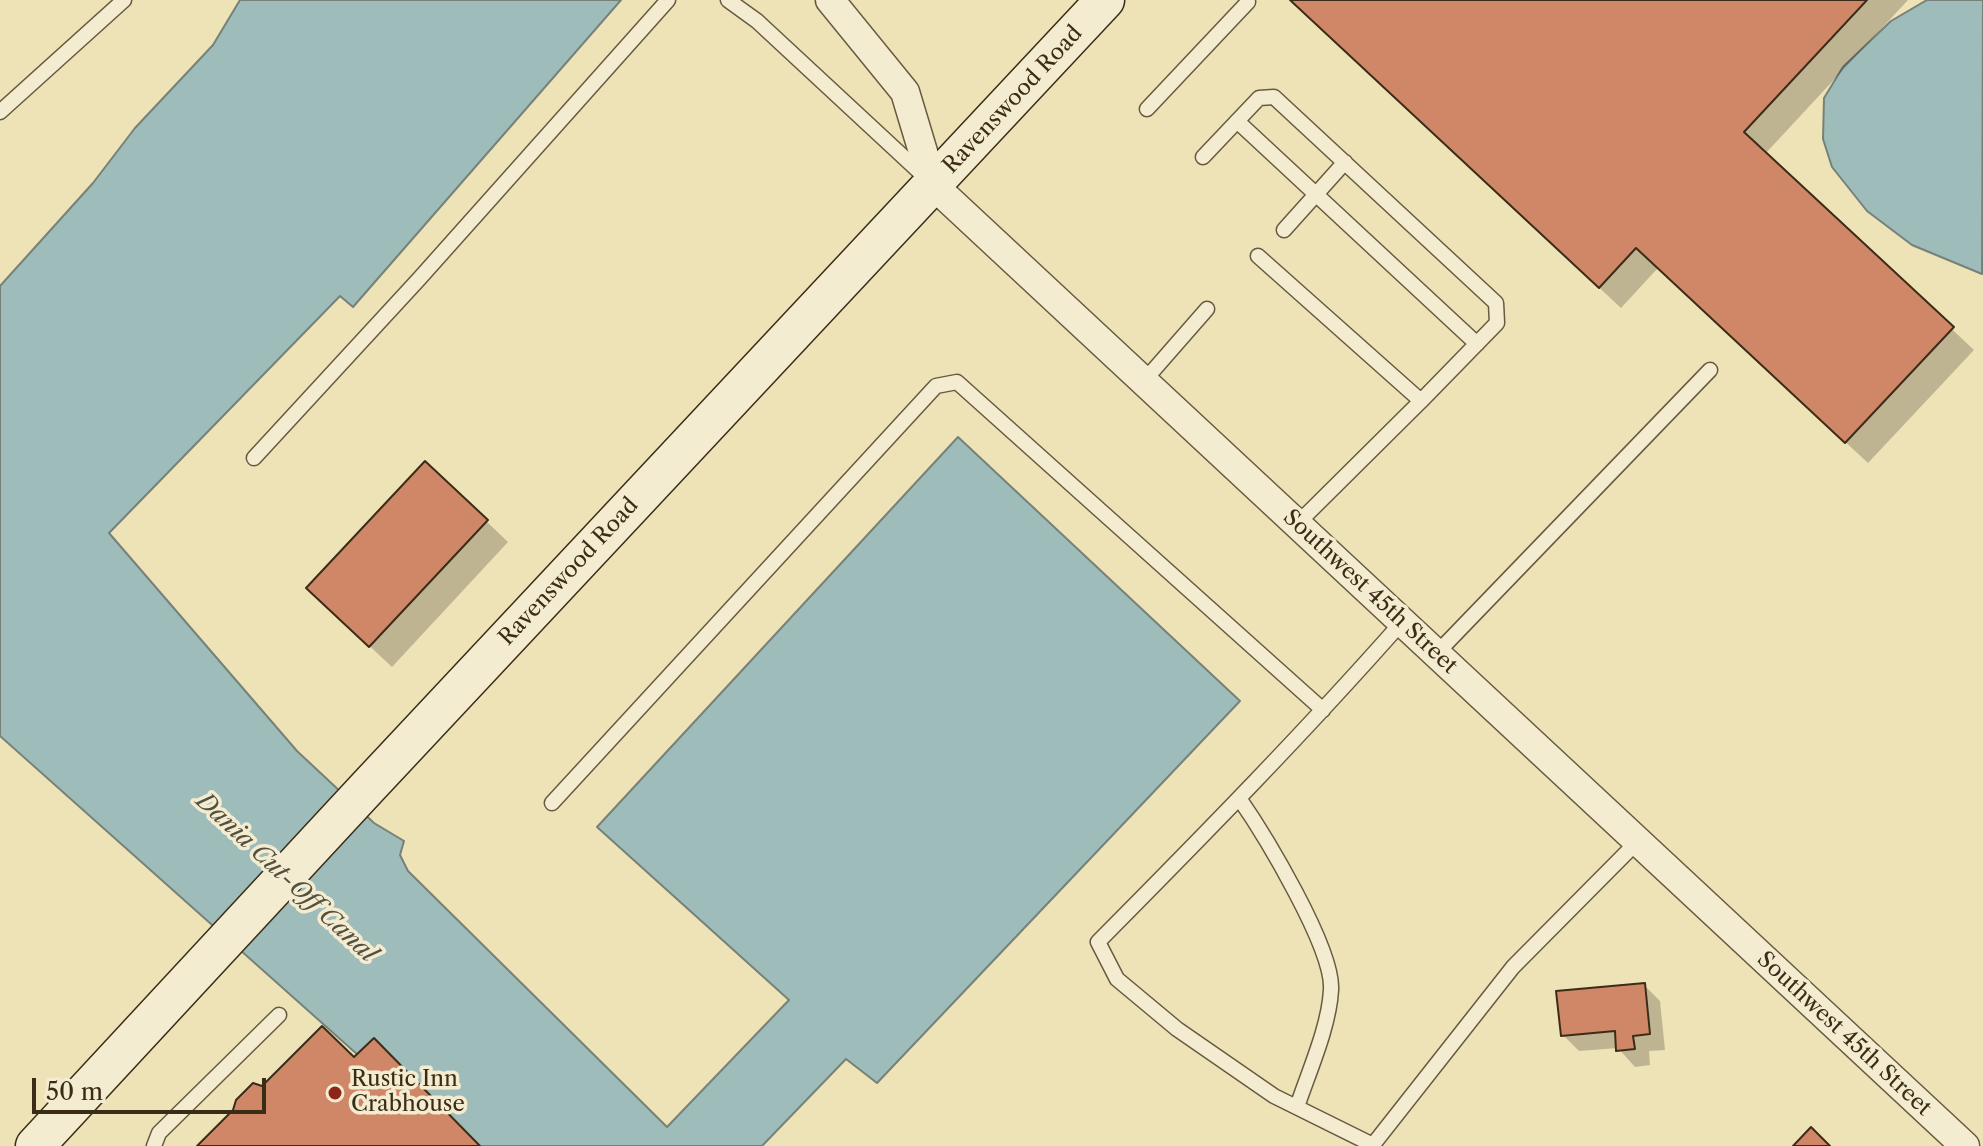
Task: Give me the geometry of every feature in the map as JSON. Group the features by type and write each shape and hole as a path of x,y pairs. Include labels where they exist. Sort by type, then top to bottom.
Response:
{"street":[{"path":"830,0 905,92 933,185"},
{"name":"Ravenswood Road","path":"35,1146 1105,0"},
{"name":"Southwest 45th Street","path":"933,185 1965,1146"}],"lane":[{"path":"0,112 124,0"},
{"path":"254,458 668,0"},
{"path":"728,0 757,21 933,185"},
{"path":"1147,109 1248,2"},
{"path":"1203,157 1259,98 1274,97 1496,303 1497,323 1297,524"},
{"path":"1237,121 1477,344"},
{"path":"1284,230 1345,162"},
{"path":"1258,256 1421,401"},
{"path":"1144,381 1207,309"},
{"path":"1436,654 1710,370"},
{"path":"552,803 936,386 957,382 1323,710"},
{"path":"1402,622 1323,710 1098,942 1117,979 1177,1029 1274,1096 1371,1145 1513,967 1638,841"},
{"path":"1239,798 1259,828 1327,958 1332,986 1329,1006 1297,1107"},
{"path":"154,1146 159,1133 279,1015"}],"water":[{"name":"Dania Cut-Off Canal","path":"240,0 621,0 353,307 340,296 109,533 297,751 374,823 404,841 400,855 408,871 667,1127 789,1000 597,827 958,437 1240,701 877,1083 846,1059 762,1146 460,1146 0,736 0,286 93,183 135,128 213,45"},
{"path":"1927,0 1983,0 1982,274 1912,245 1867,211 1832,167 1823,139 1824,98 1843,67 1891,21"}],"building":[{"path":"1290,0 1867,0 1744,132 1954,327 1845,443 1636,248 1599,288"},
{"path":"425,461 488,520 369,647 306,588"},
{"path":"1645,983 1650,1034 1633,1036 1635,1049 1616,1051 1615,1031 1561,1036 1556,991"},
{"name":"Rustic Inn Crabhouse","path":"322,1026 354,1057 374,1038 480,1146 197,1146 233,1110 236,1100 253,1083 262,1086"},
{"path":"1811,1127 1830,1146 1793,1146"}],"place":[{"name":"Rustic Inn Crabhouse","path":"335,1093"}]}
